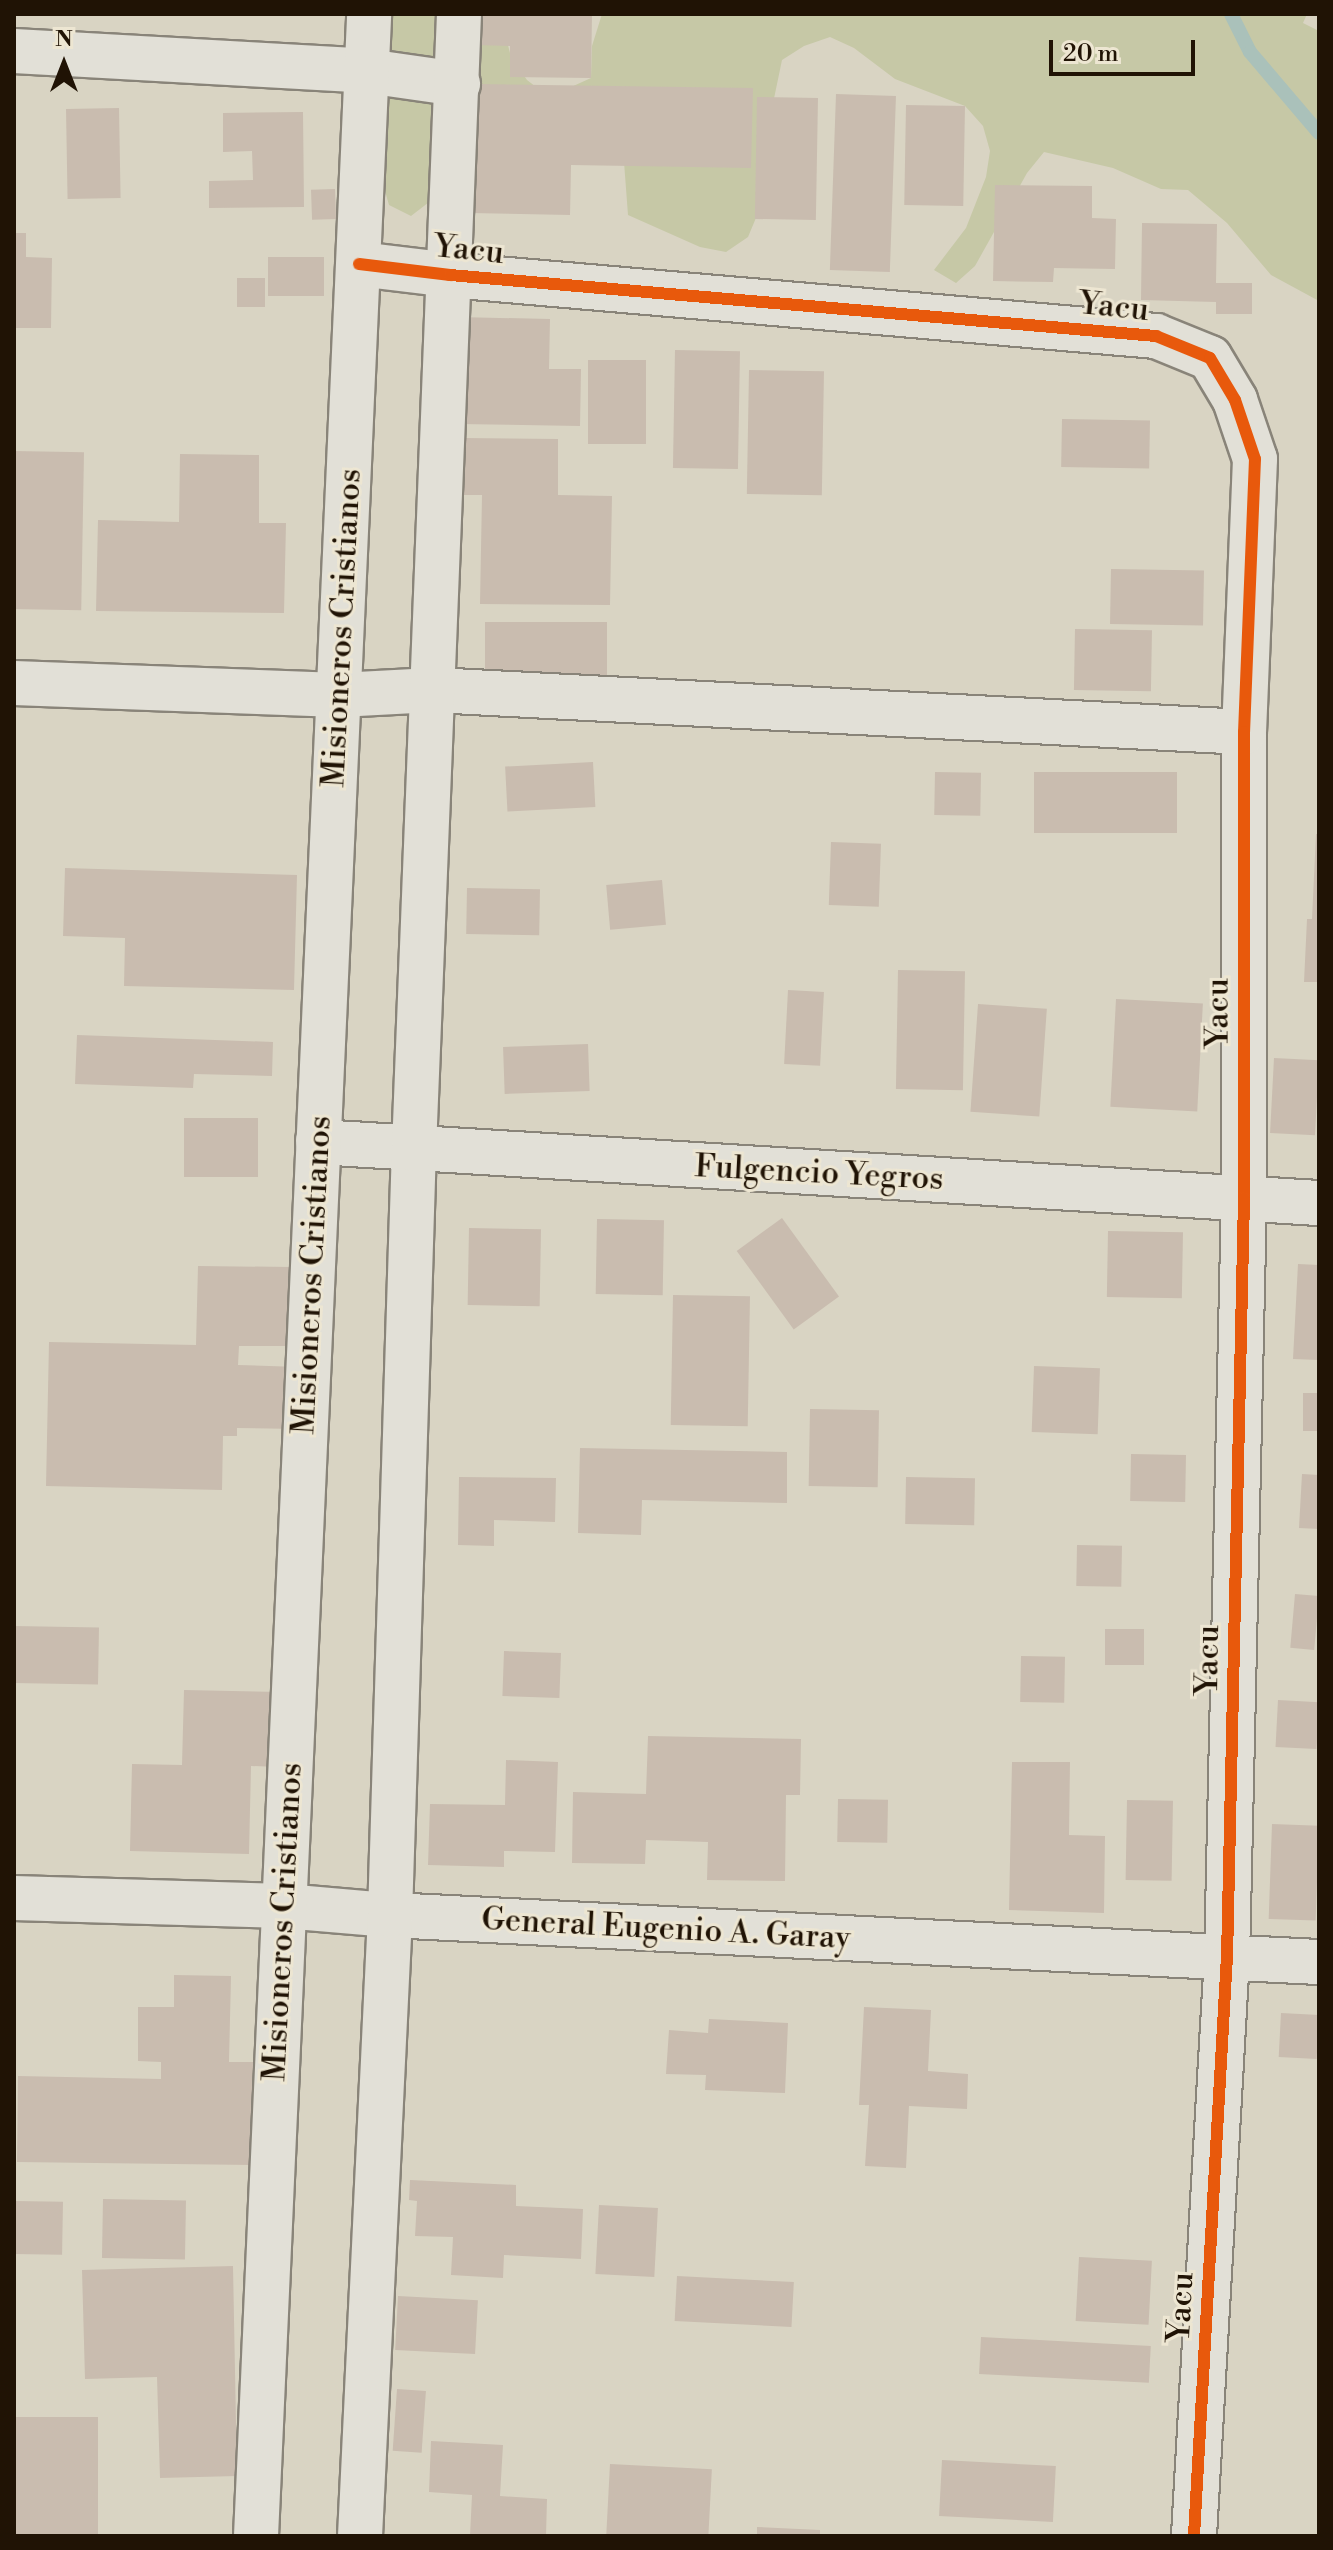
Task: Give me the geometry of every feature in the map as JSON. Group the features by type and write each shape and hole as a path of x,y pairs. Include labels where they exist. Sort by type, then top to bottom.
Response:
{"street":[{"name":"Misioneros Cristianos","path":"256,2536 369,14"},
{"path":"360,2536 390,1915 414,1149 459,14"},
{"path":"14,51 367,71 458,84"},
{"name":"Yacu","path":"359,264 450,275 1156,336 1210,358 1235,400 1255,459 1244,732 1244,1198 1227,1956 1194,2536"},
{"path":"14,683 339,695 433,690 1244,732"},
{"name":"Fulgencio Yegros","path":"318,1142 1319,1203"},
{"name":"General Eugenio A. Garay","path":"14,1898 284,1906 390,1915 1319,1962"}],"green space":[{"path":"387,14 500,14 511,57 527,80 549,97 591,78 592,46 602,14 1307,14 1303,23 1319,31 1319,301 1271,275 1227,223 1188,190 1161,189 1113,168 1044,152 1027,173 975,266 956,283 934,270 966,228 986,177 990,151 983,126 965,106 895,79 854,48 830,37 804,46 782,60 771,113 766,194 748,237 726,252 700,247 628,215 624,162 494,152 411,216 389,205 375,156"}],"building":[{"path":"476,14 592,14 591,78 510,77 510,46 475,45"},
{"path":"478,84 753,88 751,168 571,165 570,215 469,213 469,163 477,164"},
{"path":"836,94 896,96 890,272 830,270"},
{"path":"757,97 818,98 816,220 755,219"},
{"path":"906,105 965,106 963,206 904,205"},
{"path":"119,108 121,198 68,199 66,109"},
{"path":"303,112 304,207 209,208 209,181 253,180 252,151 223,152 223,113"},
{"path":"995,185 1092,186 1092,218 1116,219 1115,269 1054,268 1053,282 993,281"},
{"path":"335,189 336,219 312,220 311,190"},
{"path":"1142,223 1217,224 1216,283 1252,283 1252,314 1216,314 1216,302 1141,300"},
{"path":"14,233 26,233 26,257 52,258 51,328 14,328"},
{"path":"268,257 324,257 324,296 268,296"},
{"path":"237,278 265,278 265,307 237,307"},
{"path":"458,317 550,319 549,369 581,369 580,426 458,424"},
{"path":"675,350 740,351 738,469 673,468"},
{"path":"588,360 646,360 646,444 588,444"},
{"path":"749,370 824,371 822,495 747,494"},
{"path":"1062,419 1150,421 1149,469 1061,467"},
{"path":"464,438 558,439 558,495 612,496 610,605 480,604 482,495 463,495"},
{"path":"14,451 84,452 81,610 14,609"},
{"path":"180,454 259,455 259,523 286,523 284,613 96,611 98,520 179,522"},
{"path":"1111,569 1204,571 1203,626 1110,624"},
{"path":"485,622 607,622 607,681 485,681"},
{"path":"1075,629 1152,630 1151,691 1074,690"},
{"path":"593,762 595,807 507,812 505,767"},
{"path":"935,772 981,773 980,816 934,815"},
{"path":"1034,772 1177,772 1177,833 1034,833"},
{"path":"1316,834 1319,834 1319,982 1304,982 1307,919 1312,919"},
{"path":"831,842 881,844 879,907 829,905"},
{"path":"65,868 297,875 294,990 124,986 125,938 63,936"},
{"path":"662,880 666,925 610,930 606,885"},
{"path":"467,888 540,889 539,935 466,934"},
{"path":"898,970 965,971 963,1090 896,1089"},
{"path":"788,990 824,992 820,1066 784,1064"},
{"path":"1116,999 1203,1004 1197,1111 1110,1107"},
{"path":"978,1004 1047,1009 1039,1117 970,1112"},
{"path":"77,1035 273,1042 272,1076 194,1074 193,1088 75,1084"},
{"path":"588,1044 590,1091 505,1094 503,1047"},
{"path":"1274,1058 1319,1060 1315,1135 1270,1133"},
{"path":"184,1118 258,1118 258,1177 184,1177"},
{"path":"782,1218 839,1296 794,1329 737,1251"},
{"path":"597,1219 664,1220 663,1295 596,1294"},
{"path":"469,1228 541,1229 540,1306 468,1305"},
{"path":"1108,1231 1183,1232 1182,1298 1107,1297"},
{"path":"1298,1264 1319,1265 1319,1360 1293,1359"},
{"path":"198,1266 290,1267 288,1346 239,1346 238,1365 299,1367 298,1429 237,1428 237,1436 223,1436 222,1490 46,1486 49,1342 196,1345"},
{"path":"673,1295 750,1296 748,1426 671,1425"},
{"path":"1034,1366 1100,1368 1098,1434 1032,1432"},
{"path":"1303,1393 1319,1393 1319,1431 1303,1431"},
{"path":"810,1409 879,1410 878,1487 809,1486"},
{"path":"580,1448 787,1452 787,1503 642,1500 641,1535 578,1533"},
{"path":"1131,1454 1186,1455 1185,1502 1130,1501"},
{"path":"1302,1474 1319,1475 1319,1529 1299,1528"},
{"path":"459,1477 556,1478 555,1522 494,1520 494,1546 458,1545"},
{"path":"906,1477 975,1478 974,1525 905,1524"},
{"path":"1077,1545 1122,1546 1121,1587 1076,1586"},
{"path":"1295,1594 1319,1596 1314,1650 1290,1648"},
{"path":"14,1626 99,1627 98,1684 14,1683"},
{"path":"1105,1629 1144,1629 1144,1665 1105,1665"},
{"path":"504,1651 561,1653 559,1698 502,1696"},
{"path":"1021,1656 1065,1657 1064,1703 1020,1702"},
{"path":"184,1690 281,1692 279,1767 251,1766 249,1854 130,1851 132,1764 182,1765"},
{"path":"1278,1700 1319,1702 1316,1749 1276,1747"},
{"path":"648,1736 801,1739 800,1795 786,1795 785,1881 707,1880 708,1842 646,1840 645,1864 572,1863 573,1792 646,1794"},
{"path":"506,1760 558,1762 555,1852 504,1851 504,1867 428,1865 430,1804 505,1805"},
{"path":"1012,1762 1070,1762 1069,1835 1105,1836 1104,1913 1009,1910"},
{"path":"838,1799 888,1800 887,1843 837,1842"},
{"path":"1127,1800 1173,1801 1172,1881 1126,1880"},
{"path":"1272,1824 1319,1826 1316,1921 1269,1919"},
{"path":"174,1975 231,1976 229,2062 254,2062 253,2165 17,2162 18,2076 161,2079 161,2062 138,2061 138,2007 174,2007"},
{"path":"864,2007 931,2010 928,2071 968,2074 967,2109 909,2106 906,2168 865,2166 869,2105 859,2105"},
{"path":"1281,2013 1319,2015 1317,2059 1279,2057"},
{"path":"709,2019 788,2023 785,2093 705,2090 706,2075 666,2074 669,2030 708,2033"},
{"path":"410,2180 516,2185 516,2206 583,2209 581,2259 504,2255 503,2278 451,2275 453,2237 415,2236 417,2201 409,2200"},
{"path":"103,2199 186,2200 185,2259 102,2258"},
{"path":"14,2201 63,2202 62,2255 14,2254"},
{"path":"599,2205 658,2208 654,2277 595,2274"},
{"path":"1079,2257 1152,2261 1149,2325 1076,2321"},
{"path":"233,2266 237,2476 160,2478 157,2377 85,2379 82,2270"},
{"path":"677,2276 794,2282 791,2327 675,2321"},
{"path":"398,2296 478,2300 475,2354 395,2350"},
{"path":"981,2337 1151,2346 1149,2383 979,2374"},
{"path":"397,2389 426,2391 422,2453 393,2451"},
{"path":"14,2417 98,2417 98,2536 14,2536"},
{"path":"431,2441 503,2445 500,2496 547,2499 546,2536 470,2536 472,2495 429,2492"},
{"path":"942,2460 1056,2466 1053,2522 939,2516"},
{"path":"610,2464 712,2469 708,2536 606,2536"},
{"path":"757,2527 820,2530 820,2536 757,2536"}],"waterway":[{"path":"1231,14 1250,52 1319,133"}],"cycle path":[{"path":"359,264 450,275 1156,336 1210,358 1235,400 1255,459 1244,732 1244,1198 1227,1956 1194,2536"}]}
